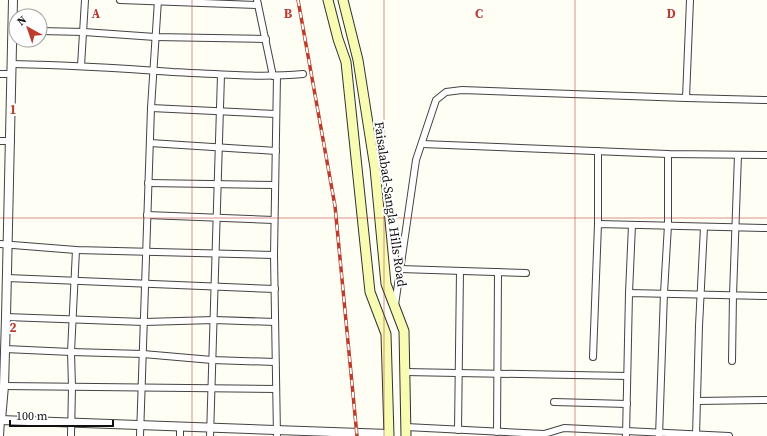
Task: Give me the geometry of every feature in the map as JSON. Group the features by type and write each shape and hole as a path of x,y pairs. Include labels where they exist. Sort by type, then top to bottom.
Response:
{"main road":[{"name":"Faisalabad-Sangla Hills Road","path":"328,0 338,39 346,62 370,292 386,334 389,435"},
{"name":"Faisalabad-Sangla Hills Road","path":"342,0 358,60 375,168 386,284 404,331 406,432"},
{"path":"388,390 405,391"}],"street":[{"path":"81,66 85,0"},
{"path":"120,0 258,3 275,76 276,151 274,255 277,433"},
{"path":"686,98 690,0"},
{"path":"140,436 152,70 158,1"},
{"path":"48,31 156,37 266,39"},
{"path":"0,436 0,420 4,386 7,278 4,244 11,142 13,48"},
{"path":"12,64 81,66 221,75 275,76 303,74"},
{"path":"0,74 12,74"},
{"path":"210,432 221,75"},
{"path":"395,306 416,160 436,100 446,92 462,90 767,100"},
{"path":"151,108 276,114"},
{"path":"0,141 11,142"},
{"path":"150,143 276,151"},
{"path":"422,144 668,154 767,155"},
{"path":"593,357 598,224 598,151"},
{"path":"659,434 668,225 668,154"},
{"path":"732,361 738,155"},
{"path":"148,183 275,184"},
{"path":"147,214 274,220"},
{"path":"598,224 767,228"},
{"path":"626,434 632,225"},
{"path":"696,435 700,294 704,227"},
{"path":"4,244 76,250 274,255"},
{"path":"71,436 71,352 76,250"},
{"path":"400,269 526,273"},
{"path":"458,430 460,271"},
{"path":"497,432 498,272"},
{"path":"7,278 275,289"},
{"path":"630,293 767,296"},
{"path":"6,317 144,322 214,320 276,322"},
{"path":"4,344 71,352 143,354 212,360 276,362"},
{"path":"405,372 627,376"},
{"path":"4,386 276,390"},
{"path":"697,401 767,400"},
{"path":"554,402 627,404"},
{"path":"0,420 180,426 210,432 389,435"},
{"path":"180,426 180,436"},
{"path":"406,432 458,430 544,434 564,428 626,434 729,436"}],"railway":[{"path":"298,0 335,206 357,436"}]}
